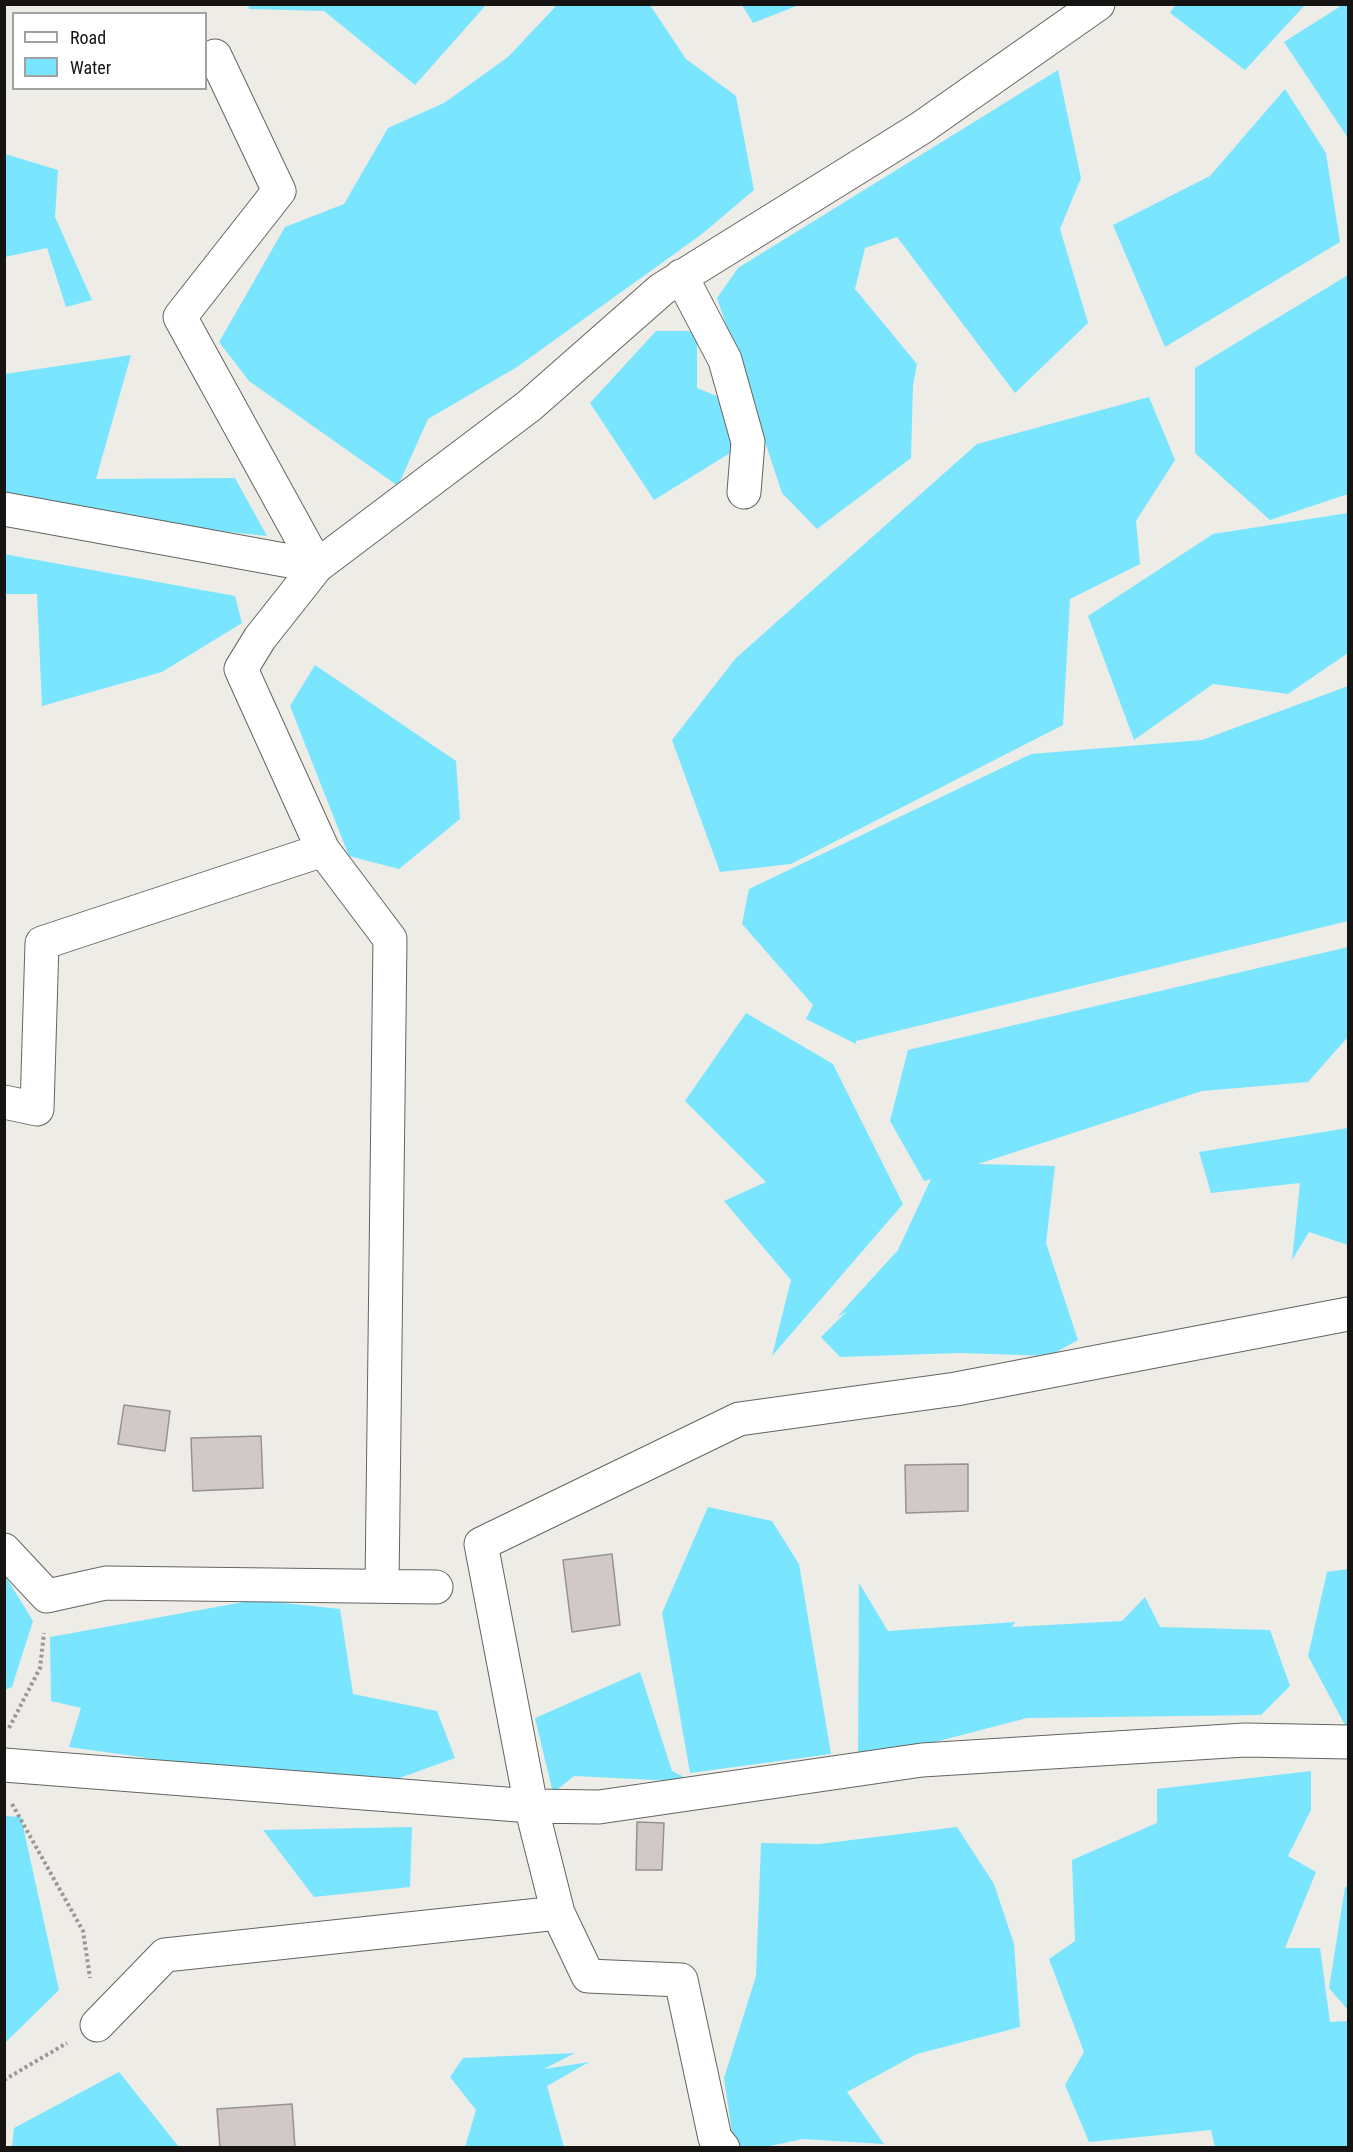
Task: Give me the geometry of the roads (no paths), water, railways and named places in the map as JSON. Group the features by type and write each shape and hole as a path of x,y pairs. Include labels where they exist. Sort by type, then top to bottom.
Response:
{"street":[{"path":"382,1586 390,939 323,850 241,669 260,638 317,566 529,406 662,289 921,128 1098,4"},
{"path":"215,56 279,190 180,317 317,566"},
{"path":"681,276 725,360 748,442 744,492"},
{"path":"4,508 317,566"},
{"path":"4,1102 37,1109 42,943 323,850"},
{"path":"723,2148 715,2138 681,1980 588,1977 558,1913 531,1806 481,1544 739,1419 956,1389 1348,1314"},
{"path":"4,1550 47,1596 106,1583 436,1587"},
{"path":"4,1765 531,1806 599,1807 922,1760 1245,1740 1348,1742"},
{"path":"97,2025 165,1955 558,1913"}],"water":[{"path":"248,4 486,5 415,85 324,11 249,9"},
{"path":"1176,4 1305,5 1245,70 1170,13"},
{"path":"1344,4 1348,5 1348,138 1284,42"},
{"path":"557,5 650,5 686,59 736,96 754,190 702,234 517,367 428,419 398,486 249,381 219,342 285,227 344,204 388,128 444,103 508,57"},
{"path":"742,5 799,5 753,23"},
{"path":"1058,70 1081,178 1060,229 1088,323 1015,393 897,237 865,248 855,289 917,364 913,386 911,458 817,529 782,493 717,298 738,268"},
{"path":"1285,89 1326,153 1340,242 1165,347 1113,225 1210,176"},
{"path":"5,154 58,170 55,217 92,300 66,307 47,248 5,257"},
{"path":"1348,275 1348,494 1270,520 1195,453 1195,368"},
{"path":"656,331 697,331 697,388 724,399 735,450 654,500 590,403"},
{"path":"131,355 96,479 235,478 267,536 5,508 5,374"},
{"path":"1149,397 1175,460 1136,521 1140,564 1070,599 1063,725 791,864 720,872 672,740 736,658 977,444"},
{"path":"1348,513 1348,653 1288,694 1213,684 1134,740 1088,616 1213,534"},
{"path":"4,554 235,596 242,623 162,672 42,706 37,594 5,594"},
{"path":"315,665 456,761 460,819 399,869 349,856 290,706"},
{"path":"1348,686 1348,921 856,1041 856,1044 806,1019 813,1005 742,924 749,889 1031,754 1202,740"},
{"path":"1348,947 1348,1038 1308,1082 1202,1091 978,1164 1055,1166 1046,1243 1078,1340 1049,1356 960,1353 840,1357 821,1337 847,1311 837,1317 898,1250 931,1179 924,1181 890,1121 908,1050"},
{"path":"746,1013 833,1064 903,1204 772,1356 791,1280 724,1201 766,1182 685,1101"},
{"path":"1348,1128 1348,1245 1309,1232 1292,1260 1300,1183 1211,1193 1199,1152"},
{"path":"708,1507 772,1521 799,1564 831,1754 690,1773 662,1613"},
{"path":"1348,1569 1348,1725 1345,1725 1308,1656 1327,1572"},
{"path":"4,1574 33,1621 12,1687 5,1690"},
{"path":"859,1583 888,1631 1015,1622 1012,1627 1122,1621 1145,1597 1160,1627 1270,1630 1290,1686 1261,1715 1027,1718 858,1762"},
{"path":"255,1600 340,1609 353,1694 437,1711 455,1758 369,1789 69,1747 81,1708 51,1701 50,1637"},
{"path":"640,1672 672,1771 694,1782 574,1776 553,1793 535,1718"},
{"path":"1311,1771 1311,1810 1288,1856 1316,1872 1285,1948 1320,1948 1330,2022 1348,2021 1348,2147 1215,2147 1211,2130 1089,2142 1065,2085 1084,2052 1049,1959 1075,1941 1072,1860 1157,1823 1157,1789"},
{"path":"5,1816 21,1817 59,1990 5,2043"},
{"path":"412,1827 410,1887 314,1897 263,1830"},
{"path":"957,1827 994,1884 1014,1944 1020,2027 917,2054 847,2092 884,2144 803,2139 765,2147 734,2147 724,2078 756,1976 761,1843 819,1844"},
{"path":"1348,1886 1348,2010 1329,1988 1345,1887"},
{"path":"575,2053 544,2069 589,2062 547,2086 564,2147 465,2147 476,2110 450,2077 463,2058"},
{"path":"119,2072 179,2147 12,2147 14,2128"}]}
